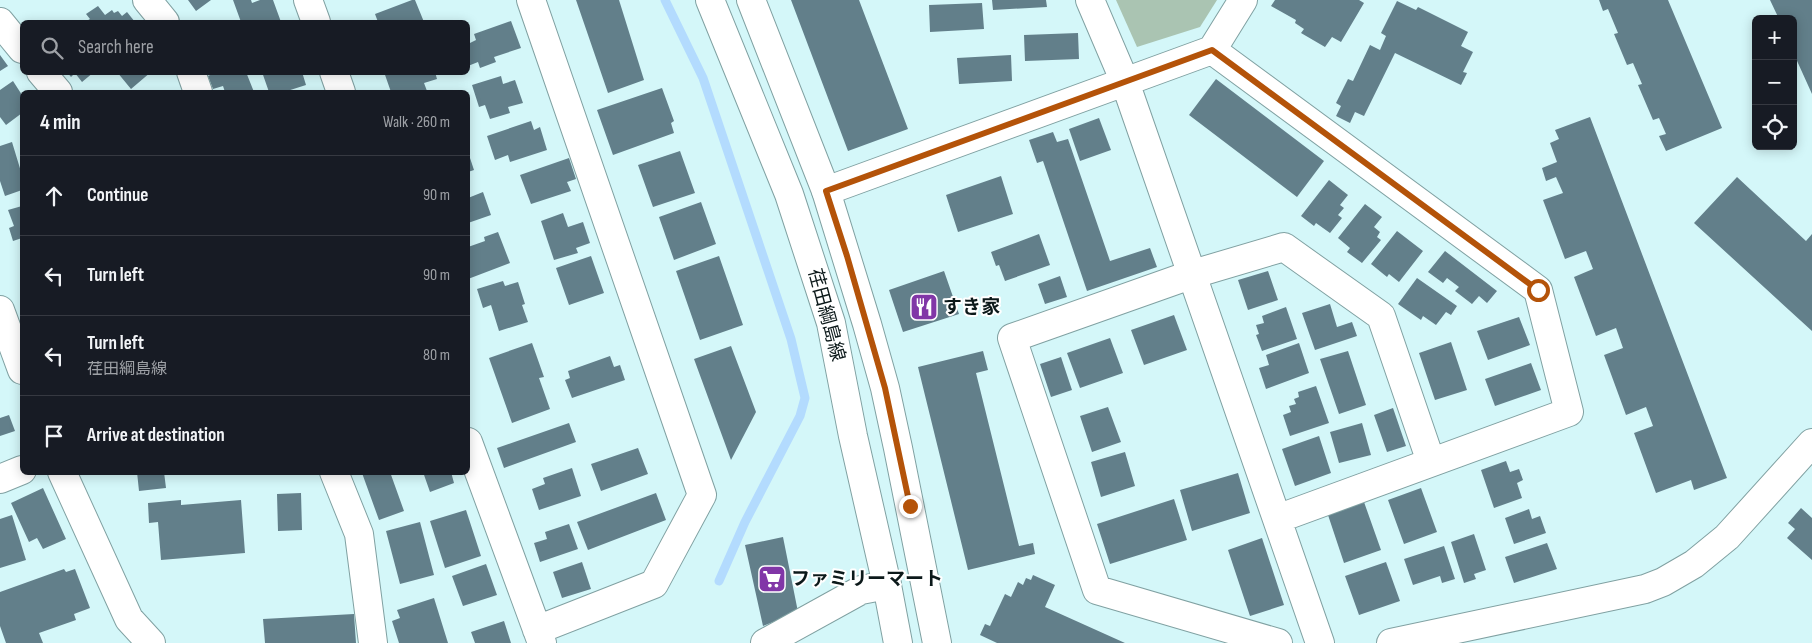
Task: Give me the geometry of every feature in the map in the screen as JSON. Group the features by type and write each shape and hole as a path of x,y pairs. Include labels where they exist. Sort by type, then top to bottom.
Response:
{"street":[{"path":"147,0 163,20"},
{"path":"308,0 315,20"},
{"path":"470,447 540,637 589,618 654,584 702,495 531,0"},
{"name":"荏田綱島線","path":"710,0 789,194 831,323 853,436 887,585 898,643"},
{"name":"荏田綱島線","path":"751,0 826,191 850,264 885,388 937,643"},
{"path":"1090,0 1125,82 1320,643"},
{"path":"826,191 1212,50 1243,0"},
{"path":"0,22 20,47"},
{"path":"1212,50 1538,290 1569,412 1277,519"},
{"path":"44,75 56,90"},
{"path":"192,75 197,90"},
{"path":"335,75 340,90"},
{"path":"1278,643 1097,590 1012,338 1193,274 1284,246 1381,316 1431,462"},
{"path":"0,310 20,365"},
{"path":"1392,643 1645,589 1663,582 1694,564 1727,537 1812,443"},
{"path":"0,478 20,471"},
{"path":"63,475 129,619 151,643"},
{"path":"335,475 359,534 373,643"},
{"path":"765,643 862,590 887,585"}],"green space":[{"path":"1116,0 1217,0 1200,27 1137,47"}],"building":[{"path":"188,0 211,0 196,11"},
{"path":"233,0 251,0 252,3 260,0 273,0 280,20 240,20"},
{"path":"415,0 423,20 377,20 375,14"},
{"path":"576,0 619,0 644,80 608,93"},
{"path":"791,0 859,0 908,129 848,151"},
{"path":"992,0 1046,0 1047,7 993,10"},
{"path":"1275,0 1359,0 1364,3 1341,42 1332,37 1325,47 1301,33 1304,29 1295,23 1296,20 1271,6"},
{"path":"1599,0 1668,0 1722,128 1666,151 1659,136 1666,134 1659,118 1653,120 1638,85 1642,84 1633,63 1627,65 1614,34 1618,33 1608,9 1603,11"},
{"path":"1770,0 1812,0 1812,94 1797,61 1797,15 1777,15"},
{"path":"1397,1 1416,10 1418,7 1468,32 1461,46 1473,52 1463,72 1467,73 1461,85 1395,53 1364,116 1355,112 1350,123 1336,116 1341,106 1336,103 1348,79 1353,81 1370,45 1380,50 1386,36 1381,33"},
{"path":"982,3 984,29 930,32 929,5"},
{"path":"98,6 105,15 112,10 114,13 118,11 122,16 127,12 133,20 88,20 90,19 86,14"},
{"path":"511,21 521,48 494,57 496,62 480,68 478,62 470,65 470,43 476,40 474,34"},
{"path":"1078,33 1079,59 1025,61 1024,35"},
{"path":"0,55 8,66 0,71"},
{"path":"1011,55 1012,81 959,84 957,58"},
{"path":"77,75 90,75 82,82"},
{"path":"119,75 147,75 131,89"},
{"path":"247,75 253,90 224,90 223,86 213,89 208,76"},
{"path":"263,75 303,75 306,85 290,90 268,90"},
{"path":"385,75 436,75 437,79 424,83 427,90 390,90"},
{"path":"501,76 503,84 515,80 523,103 508,107 510,113 490,119 485,105 479,107 472,85"},
{"path":"1216,79 1324,161 1297,197 1189,115"},
{"path":"13,81 20,92 20,114 6,125 0,117 0,90"},
{"path":"662,88 674,121 671,123 674,133 613,155 597,110"},
{"path":"1590,117 1727,478 1694,490 1691,480 1656,493 1634,433 1653,426 1646,407 1626,415 1604,355 1623,348 1616,328 1596,336 1574,277 1593,269 1586,251 1565,259 1543,200 1563,193 1556,177 1546,181 1542,168 1557,162 1550,143 1559,139 1555,130"},
{"path":"1099,118 1111,150 1080,161 1069,129"},
{"path":"531,121 534,130 540,127 547,150 510,162 508,155 495,160 487,136"},
{"path":"1053,132 1057,142 1068,139 1110,261 1150,248 1157,267 1087,291 1043,161 1037,163 1029,140"},
{"path":"12,142 20,168 20,191 5,196 0,181 0,146"},
{"path":"680,151 695,193 653,207 638,165"},
{"path":"470,158 474,170 470,171"},
{"path":"569,158 576,179 567,182 571,191 531,204 520,175"},
{"path":"1001,176 1013,214 958,232 946,195"},
{"path":"1737,177 1806,241 1812,234 1812,331 1694,223"},
{"path":"1329,180 1348,195 1340,205 1344,208 1338,215 1342,218 1330,233 1316,223 1314,226 1301,216"},
{"path":"483,192 491,215 470,222 470,197"},
{"path":"701,202 716,244 674,260 659,217"},
{"path":"1365,204 1382,217 1374,227 1380,232 1377,237 1381,240 1362,263 1347,252 1350,248 1338,238"},
{"path":"20,207 20,239 13,241 9,228 14,226 8,210"},
{"path":"563,213 568,227 583,222 590,243 576,248 578,253 554,260 541,221"},
{"path":"1397,231 1423,251 1399,282 1389,274 1387,277 1371,264"},
{"path":"498,232 510,263 470,278 470,246 485,241 484,237"},
{"path":"1039,234 1050,265 1005,281 999,265 996,266 991,252"},
{"path":"1445,251 1497,291 1487,303 1479,296 1472,304 1455,291 1459,287 1447,278 1443,283 1428,272"},
{"path":"591,256 604,293 569,305 556,268"},
{"path":"719,256 743,325 700,340 676,271"},
{"path":"944,271 959,314 903,332 889,290"},
{"path":"1268,271 1278,300 1248,310 1238,280"},
{"path":"1060,276 1067,297 1045,304 1038,284"},
{"path":"1417,278 1457,306 1451,315 1446,312 1436,325 1423,316 1421,320 1398,304"},
{"path":"503,281 505,286 518,282 525,304 522,305 528,322 499,331 491,305 483,308 477,289"},
{"path":"1330,304 1337,327 1352,322 1357,336 1315,350 1302,313"},
{"path":"1286,307 1297,339 1262,351 1256,335 1259,334 1256,325 1264,323 1262,316"},
{"path":"1174,315 1187,350 1144,365 1131,330"},
{"path":"1519,317 1530,345 1488,360 1477,331"},
{"path":"1110,338 1123,373 1080,388 1067,353"},
{"path":"1451,342 1467,390 1435,400 1419,353"},
{"path":"532,343 544,377 539,378 550,409 512,423 489,358"},
{"path":"1299,343 1309,373 1266,389 1259,368 1269,365 1266,355"},
{"path":"731,346 756,412 731,460 694,359"},
{"path":"983,351 988,370 976,373 1019,546 1033,543 1035,554 968,570 918,367"},
{"path":"1348,351 1366,405 1339,414 1320,359"},
{"path":"610,356 614,367 620,365 625,380 572,398 565,380 570,378 568,371"},
{"path":"1061,357 1072,390 1051,397 1040,364"},
{"path":"1531,363 1541,390 1495,406 1485,379"},
{"path":"1316,386 1329,423 1290,436 1283,415 1291,412 1289,406 1296,404 1294,399 1299,397 1298,392"},
{"path":"1108,407 1121,442 1092,452 1080,416"},
{"path":"1393,408 1406,446 1387,452 1374,415"},
{"path":"9,415 15,431 0,436 0,418"},
{"path":"569,423 576,442 504,468 497,448"},
{"path":"1362,423 1371,455 1339,463 1330,432"},
{"path":"1319,436 1331,473 1295,486 1282,449"},
{"path":"638,448 648,474 601,491 591,464"},
{"path":"1125,452 1135,486 1101,497 1091,462"},
{"path":"1506,461 1510,472 1519,469 1523,480 1517,483 1522,498 1494,508 1481,470"},
{"path":"572,468 581,496 539,510 532,489 545,484 543,478"},
{"path":"1238,473 1250,513 1192,531 1180,490"},
{"path":"137,475 164,475 166,488 139,491"},
{"path":"363,475 391,475 404,511 379,520"},
{"path":"424,475 452,475 454,483 430,492"},
{"path":"43,488 66,539 43,549 37,538 29,542 11,503"},
{"path":"1421,488 1437,532 1404,544 1388,500"},
{"path":"301,493 302,530 278,531 277,494"},
{"path":"656,493 666,520 588,550 577,522"},
{"path":"1174,499 1187,540 1110,564 1097,524"},
{"path":"181,500 181,505 241,500 245,553 161,560 158,522 149,523 148,503"},
{"path":"1364,502 1381,550 1344,563 1328,515"},
{"path":"1801,508 1812,518 1812,560 1787,538 1795,529 1788,523"},
{"path":"1529,509 1532,519 1540,516 1546,533 1514,544 1505,518"},
{"path":"466,510 481,556 445,568 430,521"},
{"path":"12,515 26,560 0,568 0,519"},
{"path":"420,522 434,575 400,584 386,531"},
{"path":"569,524 578,549 540,562 534,543 547,539 545,532"},
{"path":"1474,534 1486,570 1474,574 1476,579 1464,583 1451,542"},
{"name":"ファミリーマート","path":"783,537 798,612 763,626 745,545"},
{"path":"1262,538 1284,605 1250,616 1228,550"},
{"path":"1547,543 1557,569 1514,583 1505,557"},
{"path":"1444,546 1455,579 1442,583 1440,576 1413,585 1404,559"},
{"path":"582,562 591,589 562,598 553,572"},
{"path":"1386,562 1400,601 1359,615 1345,576"},
{"path":"486,564 497,595 463,606 452,576"},
{"path":"64,569 66,572 75,569 90,608 74,614 76,620 39,633 43,643 6,643 0,626 0,592"},
{"path":"1033,575 1055,585 1045,607 1125,643 997,643 980,635 985,624 990,626 1005,594 1011,597 1018,582 1023,585 1026,578 1031,580"},
{"path":"434,598 448,643 399,643 392,621 400,618 397,610"},
{"path":"354,614 356,643 265,643 263,619"},
{"path":"504,621 511,643 475,643 471,632"}],"waterway":[{"path":"665,0 703,78 791,339 805,398 800,416 745,522 719,581"}],"place":[{"name":"すき家","path":"924,307"},
{"name":"ファミリーマート","path":"772,579"}],"route":[{"path":"910,506 885,388 826,191 1212,50 1538,290"}]}
